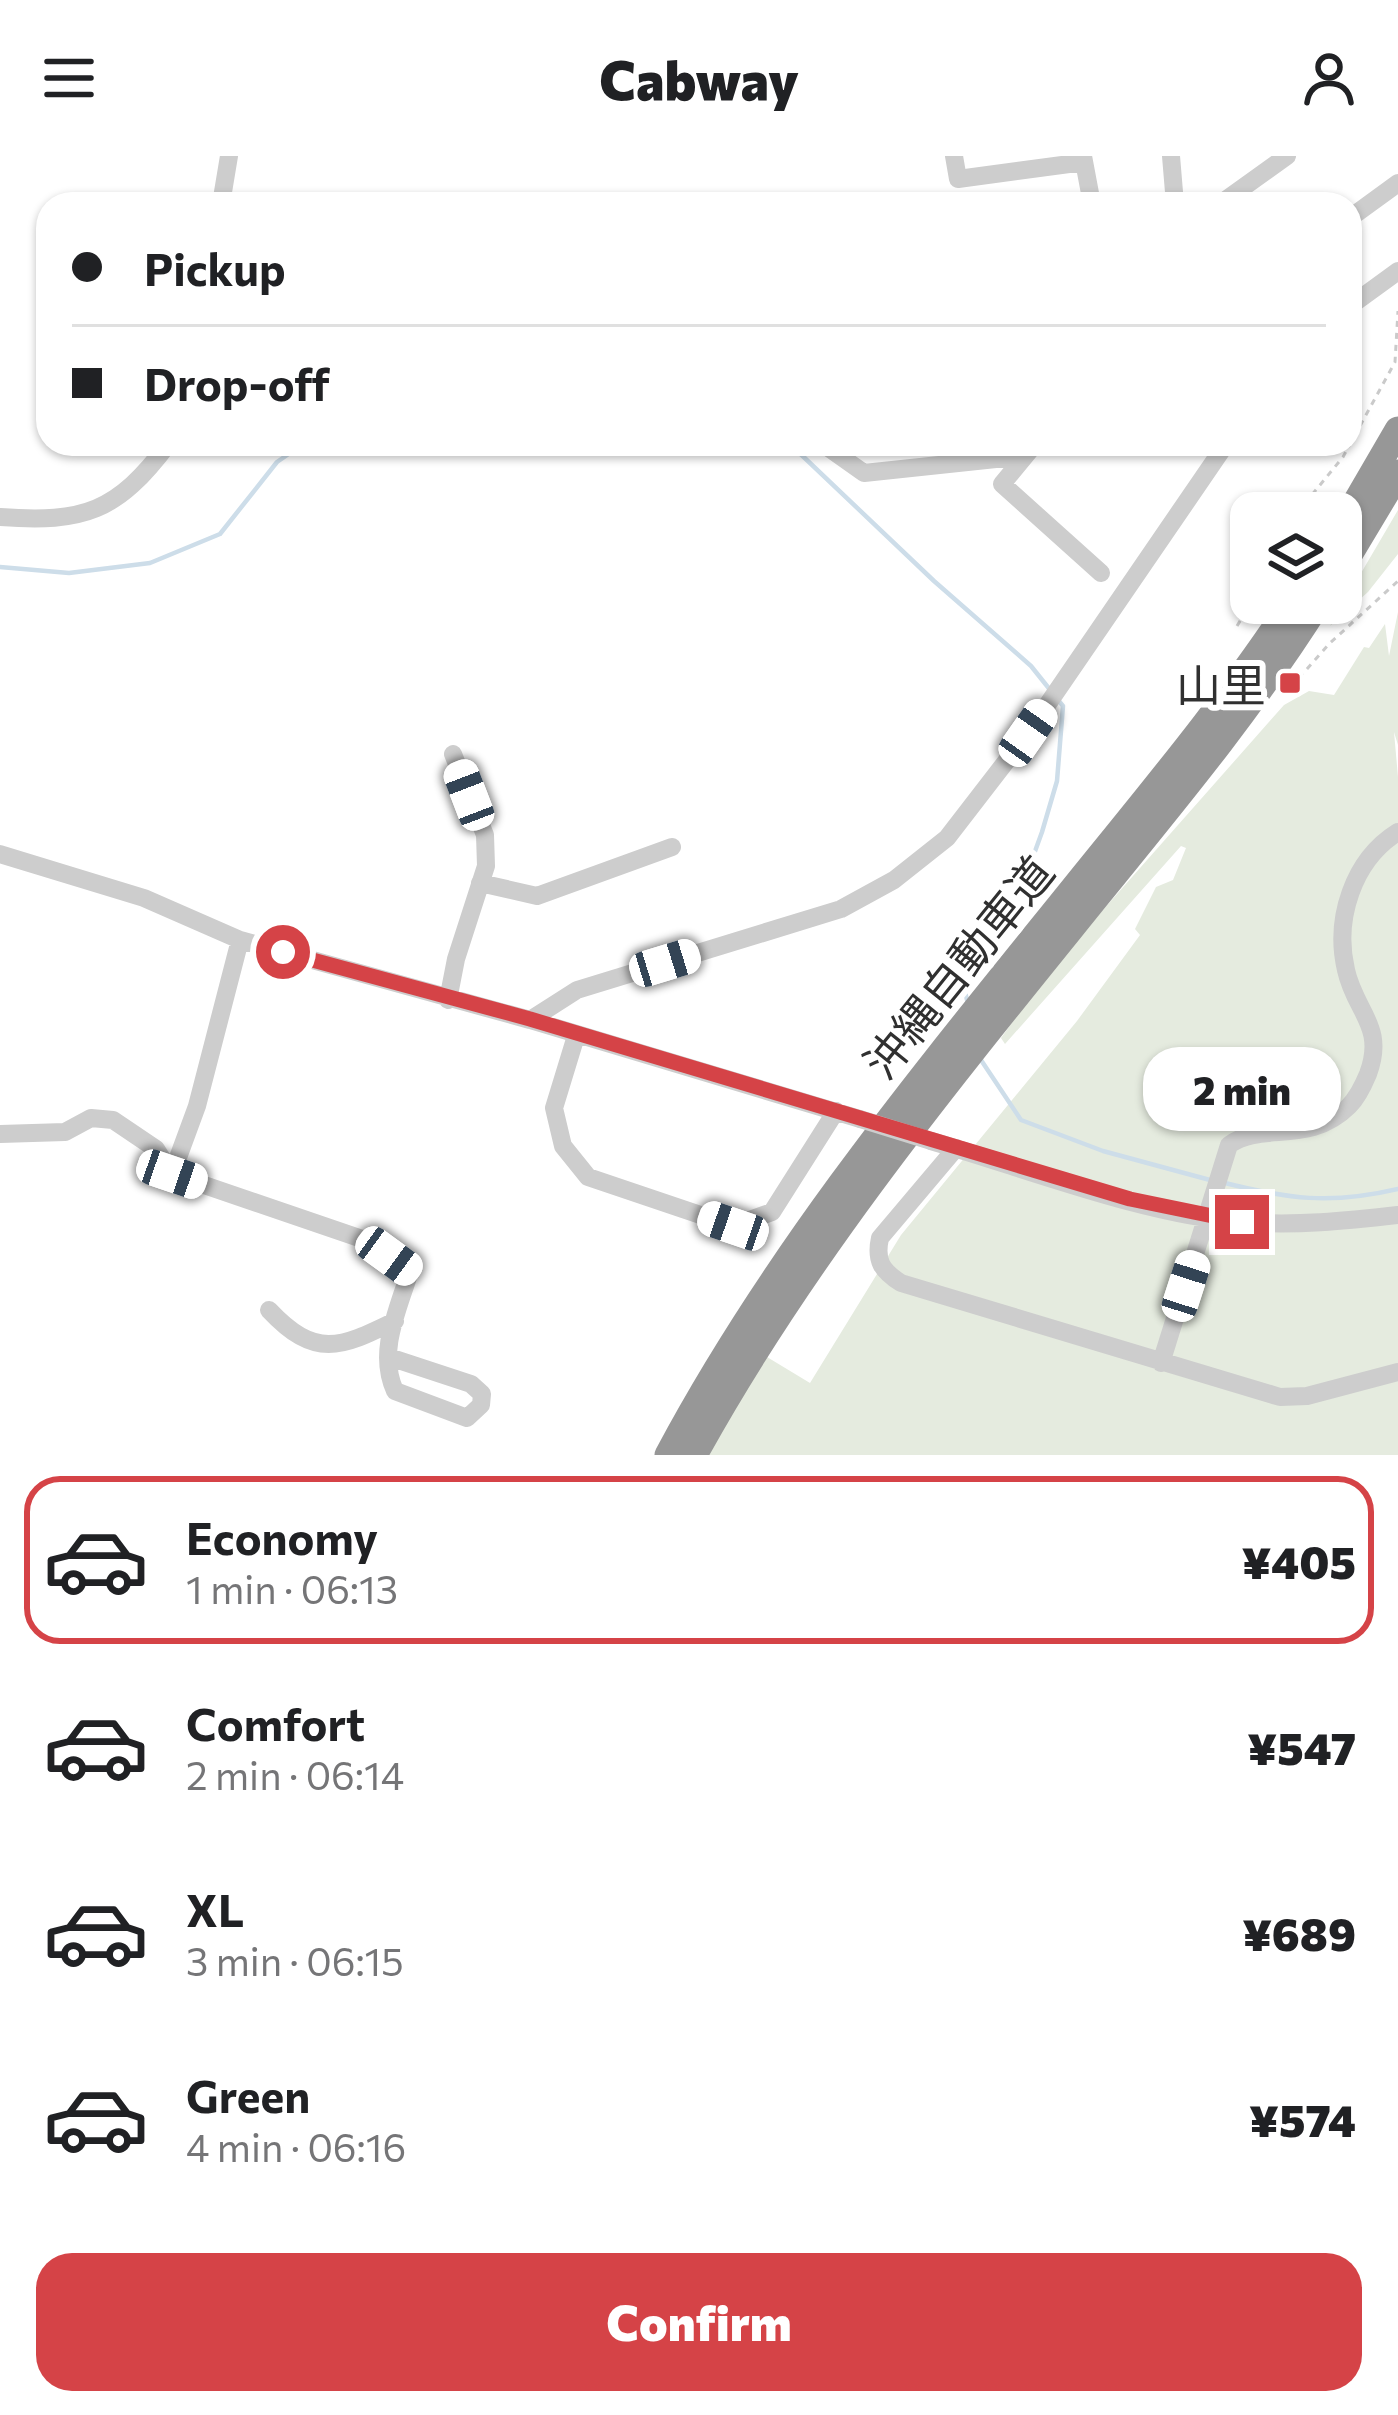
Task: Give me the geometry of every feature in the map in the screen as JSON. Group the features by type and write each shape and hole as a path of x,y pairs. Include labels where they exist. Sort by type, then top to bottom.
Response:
{"highway":[{"path":"1362,492 1398,430"},
{"path":"1362,533 1398,473"},
{"name":"沖縄自動車道","path":"668,1455 723,1358 825,1204 1135,813 1276,624"},
{"name":"沖縄自動車道","path":"694,1455 790,1300 920,1117 1193,775 1303,624"}],"street":[{"path":"223,192 229,156"},
{"path":"954,156 958,179 1083,159 1090,192"},
{"path":"1171,156 1174,192"},
{"path":"1237,192 1287,156"},
{"path":"1362,209 1398,183"},
{"path":"1362,297 1398,271"},
{"path":"0,517 73,516 105,506 124,495 158,456"},
{"path":"841,456 864,473 986,456"},
{"path":"1024,456 1002,484 1101,573"},
{"path":"530,1019 577,990 841,909 894,880 947,838 1028,733 1218,456"},
{"path":"448,1000 486,866 485,835 453,754"},
{"path":"1161,1363 1229,1145 1333,1120 1358,1096 1371,1066 1375,1040 1346,971 1344,913 1372,853 1398,832"},
{"path":"480,883 537,896 672,847"},
{"path":"0,854 144,898 240,940 530,1019 932,1141 1207,1218 1273,1222 1398,1215"},
{"path":"172,1174 196,1106 240,940"},
{"path":"576,1036 554,1108 563,1146 588,1177 733,1226 772,1212 836,1111"},
{"path":"1375,1040 1398,1040"},
{"path":"0,1134 65,1132 91,1118 113,1120 156,1149 172,1174 368,1241 410,1271 386,1371 395,1390 466,1418 481,1406 482,1394 471,1384 392,1358"},
{"path":"956,1148 880,1238 877,1252 885,1273 901,1283 1280,1397 1307,1396 1398,1372"},
{"path":"269,1310 306,1341 335,1347 395,1321"}],"path":[{"path":"1362,422 1395,362 1398,311"},
{"path":"1314,492 1344,456"},
{"path":"1300,678 1329,644 1398,581"}],"shaded area":[{"path":"1398,510 1398,554 1362,597 1362,571"},
{"path":"1398,612 1398,745 1394,732 1398,777 1398,1455 706,1455 767,1357 810,1383 901,1235 1077,1021 1140,935 1135,929 1156,887 1173,880 1186,848 1181,846 1005,1044 1001,1038 1049,971 1284,705 1309,691 1334,695 1364,647 1369,648 1385,624 1389,656"}],"waterway":[{"path":"0,567 69,573 150,563 220,534 286,456"},
{"path":"803,456 1031,666 1051,691"},
{"path":"967,1000 963,983 1014,909 1042,832 1057,781 1063,706 1058,700"},
{"path":"981,1060 1021,1120 1103,1151 1210,1180"},
{"path":"1221,1182 1309,1198 1398,1189"}],"place":[{"name":"山里","path":"1290,683"}],"route":[{"path":"283,952 530,1019 1130,1199 1242,1222"}]}
